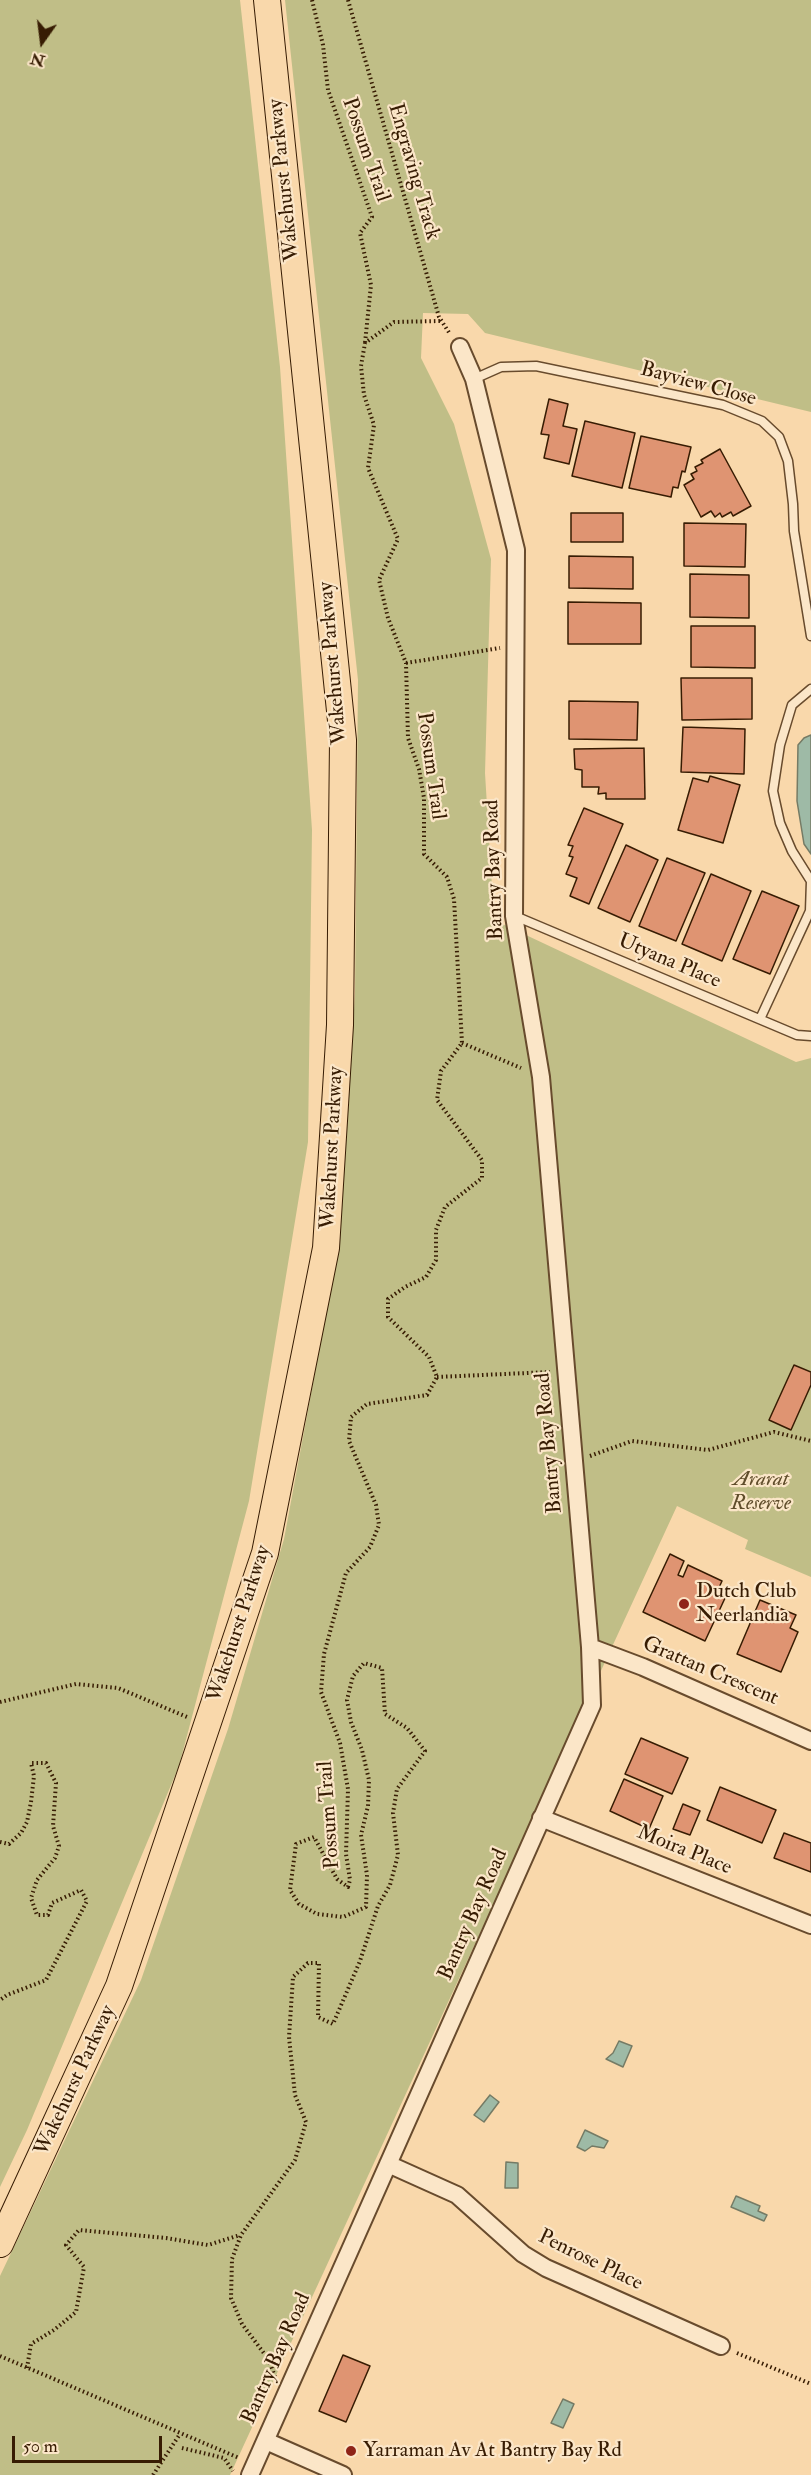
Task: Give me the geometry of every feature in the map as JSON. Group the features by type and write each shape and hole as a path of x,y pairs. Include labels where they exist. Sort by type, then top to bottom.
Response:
{"main road":[{"name":"Wakehurst Parkway","path":"0,2244 119,1986 265,1553 326,1248 340,1025 343,740 267,0"}],"street":[{"name":"Bantry Bay Road","path":"253,2469 592,1705 590,1647 575,1462 541,1077 514,916 516,550 474,379 460,347"},
{"name":"Grattan Crescent","path":"590,1647 643,1667 811,1741"},
{"name":"Moira Place","path":"541,1818 811,1926"},
{"name":"Penrose Place","path":"388,2164 457,2195 523,2254 546,2268 721,2346"},
{"path":"266,2441 343,2475"}],"lane":[{"name":"Bayview Close","path":"474,379 501,367 536,366 723,405 762,421 779,437 788,461 794,531 811,636"},
{"path":"760,1019 810,911 811,881 792,851 780,823 773,791 780,745 792,705 811,689"},
{"name":"Utyana Place","path":"514,916 797,1035 811,1036"}],"path":[{"name":"Possum Trail","path":"312,0 322,45 328,90 372,218 360,233 370,285 362,366 364,395 374,425 368,468 398,539 380,580 388,618 406,663 408,738 419,769 424,798 424,854 447,877 453,898 462,1042"},
{"name":"Engraving Track","path":"348,0 440,321 460,347"},
{"path":"365,343 394,322 440,321"},
{"path":"406,663 516,646"},
{"path":"541,1077 462,1042 441,1071 438,1100 482,1160 482,1178 445,1207 436,1230 436,1260 426,1277 387,1299 388,1317 429,1357 437,1377 567,1371"},
{"name":"Possum Trail","path":"279,2411 280,2391 269,2360 242,2324 231,2298 232,2259 241,2235 295,2160 306,2122 295,2096 289,2037 292,1977 308,1963 319,1963 318,2017 333,2024 360,1961 378,1906 390,1885 398,1855 393,1813 397,1789 425,1750 407,1728 385,1714 382,1668 364,1663 352,1676 347,1700 351,1722 362,1750 369,1780 368,1806 360,1835 367,1875 366,1907 343,1917 317,1914 299,1904 290,1890 296,1844 314,1837 337,1879 348,1887 350,1880 346,1854 348,1789 340,1743 321,1692 324,1654 346,1573 370,1547 379,1525 376,1505 349,1441 351,1417 367,1404 427,1395 437,1377"},
{"path":"575,1462 632,1441 708,1450 774,1432 811,1441"},
{"path":"0,1702 76,1684 118,1688 207,1725"},
{"path":"0,1842 9,1844 21,1833 27,1822 31,1802 34,1776 31,1763 46,1763 56,1783 53,1826 59,1846 55,1858 37,1880 31,1898 37,1915 48,1915 52,1903 81,1890 87,1901 46,1980 0,2000"},
{"path":"27,2367 31,2344 54,2330 76,2312 84,2267 66,2245 79,2230 166,2238 208,2245 241,2235"},
{"path":"721,2346 811,2384"},
{"path":"0,2356 180,2434 253,2469"},
{"path":"153,2475 180,2434"},
{"path":"182,2448 224,2458 236,2475"}],"green space":[{"path":"0,0 240,0 280,367 312,830 308,1142 249,1501 179,1766 27,2130 0,2187"},
{"name":"Ararat Reserve","path":"285,0 811,0 811,412 485,333 468,314 423,313 421,358 454,424 491,559 485,773 494,920 796,1062 811,1058 811,1577 745,1549 748,1540 677,1506 230,2475 0,2475 0,2276 141,1980 228,1729 284,1539 340,1238 355,993 358,680"}],"shaded area":[{"path":"811,735 811,854 804,844 797,801 798,745 804,738"},
{"path":"619,2041 632,2046 623,2067 606,2059 613,2053"},
{"path":"490,2095 499,2102 484,2122 474,2115"},
{"path":"585,2130 608,2141 604,2148 592,2146 585,2151 577,2147"},
{"path":"506,2162 518,2163 518,2188 505,2188"},
{"path":"736,2196 760,2206 758,2211 767,2215 764,2221 731,2207"},
{"path":"563,2399 574,2404 563,2428 551,2423"}],"building":[{"path":"549,399 568,404 563,426 577,429 569,464 544,458 549,435 541,434"},
{"path":"585,421 635,433 622,488 572,476"},
{"path":"641,436 691,447 685,472 682,471 678,488 673,487 671,497 629,488"},
{"path":"720,449 751,506 733,516 731,512 722,517 720,513 715,517 711,511 701,517 684,485 694,479 691,474 697,471 695,467 703,463 701,460"},
{"path":"571,513 623,513 623,542 571,542"},
{"path":"684,523 746,524 745,567 684,566"},
{"path":"569,556 633,557 633,589 569,588"},
{"path":"690,574 749,575 749,618 690,617"},
{"path":"568,602 641,603 641,644 568,644"},
{"path":"691,626 755,626 755,668 691,667"},
{"path":"681,678 752,678 752,719 682,720"},
{"path":"569,701 638,702 637,740 569,739"},
{"path":"683,727 745,729 744,774 681,772"},
{"path":"644,748 645,799 606,799 606,793 598,794 599,787 582,787 582,770 575,769 574,749"},
{"path":"710,776 740,785 723,843 678,830 693,778 708,782"},
{"path":"584,808 623,824 589,904 570,896 577,878 566,874 573,857 569,856 573,846 568,845"},
{"path":"626,845 658,860 630,922 598,908"},
{"path":"667,858 705,873 676,941 639,926"},
{"path":"711,874 751,891 722,961 682,944"},
{"path":"762,891 799,906 770,974 733,959"},
{"path":"794,1365 811,1372 811,1385 791,1430 769,1420"},
{"name":"Dutch Club Neerlandia","path":"670,1554 684,1561 678,1575 683,1577 688,1565 722,1581 717,1592 726,1596 705,1641 643,1612"},
{"path":"760,1600 796,1615 790,1628 798,1632 781,1672 737,1654"},
{"path":"641,1738 688,1758 672,1794 625,1774"},
{"path":"624,1779 663,1796 649,1829 610,1811"},
{"path":"720,1787 776,1810 762,1843 707,1820"},
{"path":"683,1804 700,1811 690,1835 673,1829"},
{"path":"784,1833 811,1843 811,1872 774,1858"},
{"path":"343,2355 370,2366 346,2422 319,2411"}],"place":[{"name":"Dutch Club Neerlandia","path":"684,1604"},
{"name":"Yarraman Av At Bantry Bay Rd","path":"351,2451"}]}
